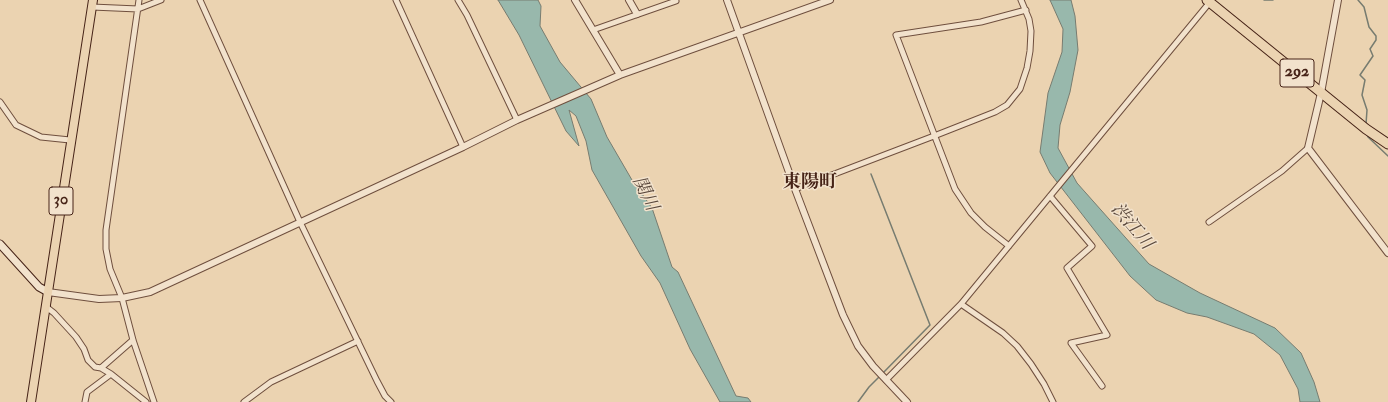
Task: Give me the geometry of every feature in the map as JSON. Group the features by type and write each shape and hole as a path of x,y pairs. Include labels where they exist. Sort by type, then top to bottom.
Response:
{"highway":[{"name":"292","path":"1208,1 1366,129 1388,144"}],"main road":[{"name":"30","path":"31,402 92,4"},
{"path":"0,244 39,287 48,292"}],"street":[{"path":"139,0 106,230 106,249 110,269 122,298 133,340 154,402"},
{"path":"92,4 138,9 161,0"},
{"path":"200,0 300,222 377,381 385,396 391,402"},
{"path":"396,0 463,147"},
{"path":"458,0 467,15 516,120"},
{"path":"575,0 593,30 617,76"},
{"path":"629,0 637,14"},
{"path":"593,30 676,1 675,0"},
{"path":"727,0 795,189 843,315 858,346 873,366 907,402"},
{"path":"48,292 100,299 122,298 150,292 463,147 516,120 617,76 830,0"},
{"path":"795,189 995,112 1007,105 1020,89 1027,68 1030,51 1031,30 1026,10 1021,0"},
{"path":"1209,222 1282,171 1308,148 1321,93 1338,0"},
{"path":"886,380 961,304 1208,1"},
{"path":"1009,246 985,227 971,213 955,189 896,35 981,22 1026,10"},
{"path":"0,102 16,125 41,137 70,140"},
{"path":"1308,148 1388,253"},
{"path":"1050,196 1092,246 1067,268 1107,335 1071,343 1102,386"},
{"path":"961,304 1003,333 1017,346 1044,384 1053,402"},
{"path":"45,306 54,313 76,337 84,349 88,360 95,367 101,368 111,374 146,402"},
{"path":"101,368 133,340"},
{"path":"244,402 251,400 271,382 358,341"},
{"path":"85,402 87,392 111,374"}],"shaded area":[{"path":"498,0 538,0 541,6 540,26 560,62 591,99 607,137 632,180 652,208 672,267 678,272 736,396 748,398 751,402 720,402 690,349 660,283 641,256 592,170 586,141 576,116 569,110 579,146 566,131 519,35"},
{"path":"1050,0 1071,0 1075,16 1078,50 1070,92 1060,125 1058,148 1077,183 1149,264 1200,293 1275,328 1301,353 1314,382 1320,402 1300,402 1298,389 1280,355 1254,334 1207,317 1187,313 1156,300 1130,276 1050,173 1040,152 1048,93 1062,52 1063,29"}],"waterway":[{"path":"1264,0 1273,0"},
{"path":"1358,0 1364,7 1369,27 1376,36 1376,40 1370,49 1373,56 1360,75 1365,80 1362,95 1367,110 1366,124"},
{"path":"1366,133 1368,137 1388,156"},
{"path":"871,174 930,325 882,374"},
{"path":"858,402 869,387 879,377"}],"district":[{"name":"東陽町","path":"810,183"}],"water label":[{"name":"関川","path":"644,194"},
{"name":"渋江川","path":"1131,227"}]}
